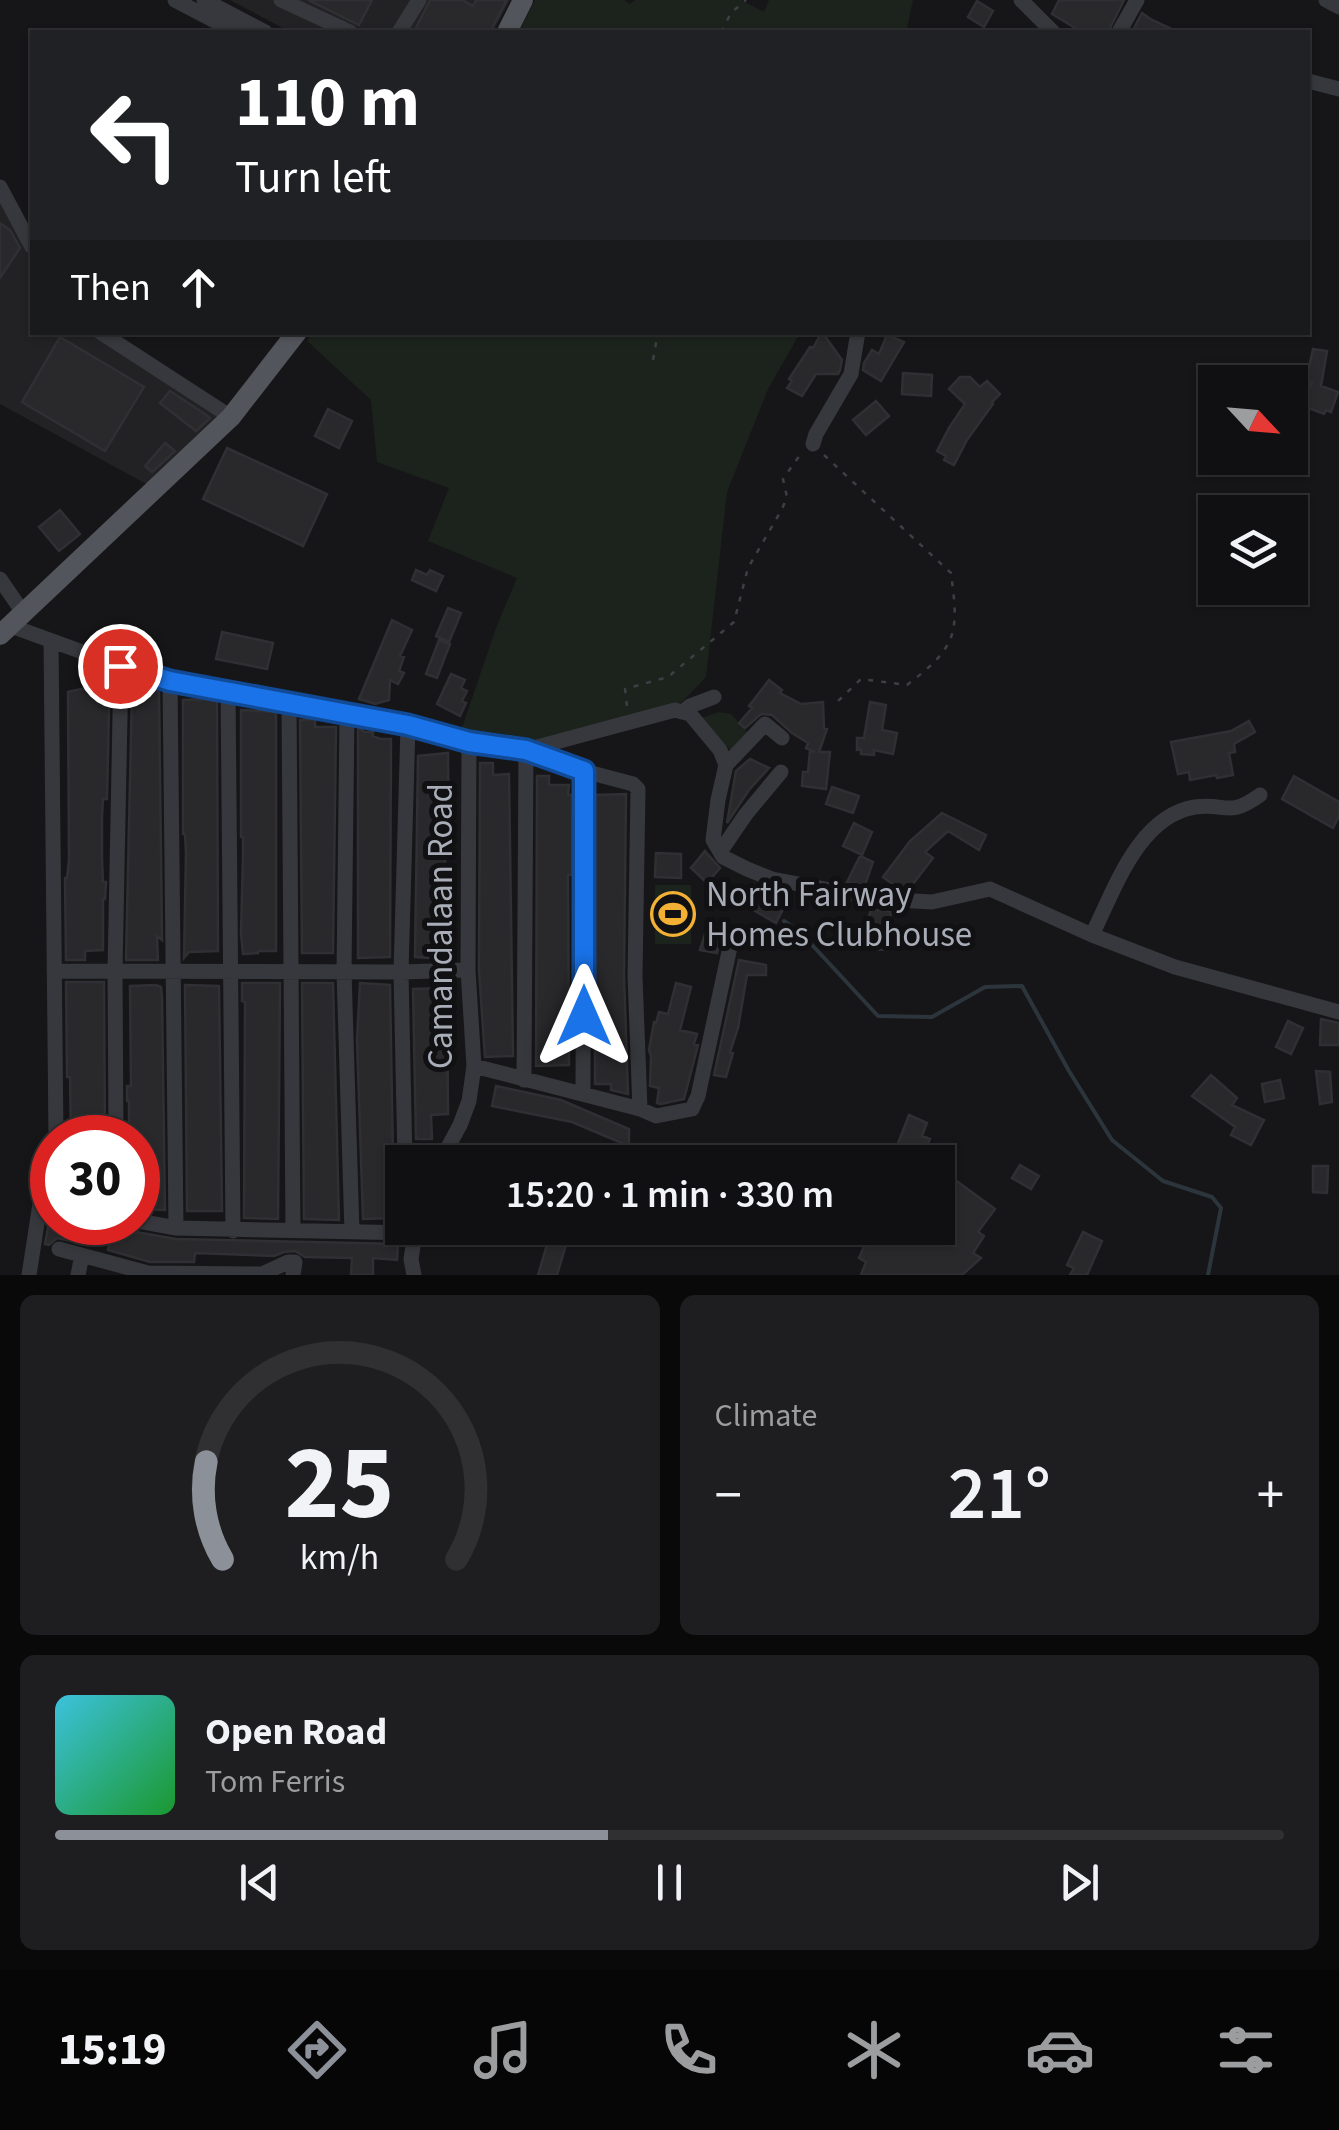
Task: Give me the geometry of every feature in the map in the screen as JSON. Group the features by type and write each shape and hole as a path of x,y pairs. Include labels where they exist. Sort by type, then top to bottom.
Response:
{"main road":[{"path":"508,30 524,0"},
{"path":"12,625 232,417 295,335"}],"street":[{"path":"174,0 232,30"},
{"path":"204,0 260,30"},
{"path":"281,0 346,30"},
{"path":"400,30 419,0"},
{"path":"1021,0 1051,30"},
{"path":"1120,30 1137,0"},
{"path":"1326,0 1339,7"},
{"path":"1310,82 1339,89"},
{"path":"0,187 30,243"},
{"path":"105,335 232,417"},
{"path":"814,444 851,374 858,335"},
{"path":"0,578 12,625"},
{"name":"Camandalaan Road","path":"12,625 170,681 526,750"},
{"path":"51,640 56,1115"},
{"path":"116,1115 120,666"},
{"path":"170,681 176,1228"},
{"path":"228,690 233,1231"},
{"path":"683,712 714,698"},
{"path":"289,704 293,1231"},
{"path":"526,750 675,710 690,714 720,750 726,765"},
{"path":"347,715 344,972 352,1232"},
{"path":"782,738 764,724 726,765 713,840 723,857 746,870 880,899 932,902 990,890 1175,967 1339,1012"},
{"path":"405,1145 401,972 408,725"},
{"name":"Camandalaan Road","path":"449,1145 469,1102 474,1066 468,970 469,742"},
{"path":"526,750 584,771 627,780 638,789 635,976 640,1109"},
{"path":"524,1080 526,750"},
{"path":"583,1094 584,771"},
{"path":"720,852 781,772"},
{"path":"1092,935 1137,846 1149,832 1178,813 1194,808 1232,810 1260,794"},
{"path":"474,1066 656,1116 692,1109 730,948"},
{"path":"54,971 468,970"},
{"path":"160,1225 233,1231 385,1231"},
{"path":"28,1275 33,1245"},
{"path":"411,1245 414,1275"},
{"path":"60,1250 148,1274 262,1274 295,1262 292,1275"},
{"path":"78,1275 82,1255"}],"path":[{"path":"722,30 731,13 746,0"},
{"path":"653,360 657,335"},
{"path":"630,722 625,689 668,677 734,622 748,568 782,509 786,497 783,479 806,448 814,444 951,573 953,633 933,665 908,685 862,680 836,703"}],"shaded area":[{"path":"230,0 510,0 494,30 286,30"},
{"path":"535,0 624,0 630,4 635,0 741,0 764,12 769,0 913,0 906,30 520,30"},
{"path":"0,198 30,259 30,335 94,335 224,419 148,485 0,404"},
{"path":"312,335 799,335 768,389 727,492 706,677 682,702 526,743 462,728 517,578 428,541 449,488 377,462 371,400 307,341"},
{"path":"719,712 731,714 748,733 732,752 701,718"},
{"name":"North Fairway Homes Clubhouse","path":"655,885 691,885 691,944 655,944"}],"building":[{"path":"308,0 372,0 359,25"},
{"path":"430,0 462,0 473,6 476,0 507,0 491,30 415,30"},
{"path":"1059,0 1124,0 1109,30 1079,30 1052,14"},
{"path":"977,1 993,11 984,27 968,17"},
{"path":"1142,13 1174,30 1133,30"},
{"path":"0,223 10,230 20,248 0,278"},
{"path":"824,335 842,360 840,370 838,374 816,374 802,396 787,388 792,381 789,379"},
{"path":"887,335 904,342 881,381 863,370 872,350 879,354"},
{"path":"60,337 144,387 105,451 22,402"},
{"path":"1313,349 1327,351 1321,386 1338,392 1331,412 1326,410 1324,414 1308,408 1312,382 1308,381"},
{"path":"903,373 932,375 931,396 902,394"},
{"path":"960,377 970,377 980,387 987,381 1000,394 954,465 937,451 965,404 949,389"},
{"path":"170,391 210,418 196,431 160,403"},
{"path":"876,401 889,416 866,435 853,420"},
{"path":"328,409 352,421 339,448 315,436"},
{"path":"165,443 175,451 152,472 145,466"},
{"path":"227,448 327,494 303,546 203,499"},
{"path":"60,510 80,534 59,551 39,527"},
{"path":"416,570 427,575 430,570 443,576 436,591 412,580"},
{"path":"448,608 461,613 449,642 436,636"},
{"path":"392,620 412,630 400,656 404,657 399,671 404,673 398,684 390,680 389,700 375,704 359,699"},
{"path":"222,632 273,643 267,669 216,659"},
{"path":"439,640 450,644 437,678 426,674"},
{"path":"451,674 465,680 461,688 467,691 462,701 466,703 460,716 437,704"},
{"path":"769,680 782,690 780,693 801,704 823,702 827,729 819,752 830,752 826,789 802,786 810,751 815,752 772,715 761,714 745,728 739,723"},
{"path":"107,683 107,799 103,799 102,816 106,882 103,950 85,951 85,960 66,960 68,692"},
{"path":"132,691 159,691 162,940 157,936 158,960 126,960"},
{"path":"183,700 217,701 218,951 189,952 184,958"},
{"path":"870,702 886,705 882,730 897,733 893,754 874,750 874,755 861,754 861,749 857,750 857,738 864,738"},
{"path":"241,710 276,712 276,951 243,954 241,933"},
{"path":"315,719 315,727 336,727 333,953 302,953 300,720"},
{"path":"1249,721 1255,732 1234,744 1235,752 1229,753 1233,775 1190,780 1189,772 1178,774 1171,742 1231,731"},
{"path":"358,728 373,732 380,739 391,739 390,957 358,958"},
{"path":"448,753 446,959 415,957 418,756"},
{"path":"750,759 769,768 727,823 736,771"},
{"path":"480,763 493,763 493,775 509,774 513,1056 485,1057 479,970"},
{"path":"537,776 549,776 549,785 569,785 568,795 573,795 572,875 568,875 569,1065 536,1066"},
{"path":"1294,776 1339,802 1339,816 1333,828 1282,799"},
{"path":"832,787 859,796 853,813 826,804"},
{"path":"626,794 624,976 628,1094 611,1090 611,1084 595,1084 595,795"},
{"path":"942,813 986,835 979,850 948,831 925,852 933,858 909,889 899,889 883,877 910,841"},
{"path":"854,823 872,832 862,855 843,846"},
{"path":"705,851 720,868 707,883 691,868"},
{"path":"656,853 681,854 681,878 655,877"},
{"path":"860,856 873,862 865,885 847,882"},
{"path":"754,884 788,899 776,923 743,904"},
{"path":"871,909 891,911 887,950 873,949 874,938 864,937"},
{"path":"707,928 728,932 717,953 700,950"},
{"path":"739,960 766,965 766,975 747,975 726,1077 714,1075"},
{"path":"66,982 104,982 105,1115 71,1115"},
{"path":"242,983 280,983 278,1219 244,1218"},
{"path":"302,983 333,983 339,1220 304,1219"},
{"path":"360,983 390,985 393,1145 385,1145 385,1218 363,1219 357,1039"},
{"path":"676,983 691,987 680,1030 697,1034 694,1044 698,1045 684,1099 661,1104 657,1103 659,1088 650,1086 649,1050 654,1022 659,1012 668,1014"},
{"path":"185,985 219,986 222,1211 187,1211"},
{"path":"130,986 161,987 165,1210 160,1210 160,1115 129,1115"},
{"path":"447,988 448,1114 431,1115 432,1139 416,1139 413,989"},
{"path":"1321,1019 1339,1023 1339,1045 1320,1045"},
{"path":"1288,1021 1303,1028 1291,1054 1276,1047"},
{"path":"1316,1071 1330,1072 1332,1102 1320,1104"},
{"path":"1211,1075 1237,1098 1232,1105 1264,1120 1251,1145 1231,1135 1235,1127 1192,1096"},
{"path":"1280,1080 1284,1098 1265,1102 1262,1084"},
{"path":"496,1086 561,1100 629,1129 629,1145 572,1122 492,1106"},
{"path":"909,1115 927,1123 922,1136 930,1139 927,1145 897,1145"},
{"path":"1020,1165 1039,1176 1031,1189 1012,1178"},
{"path":"1313,1166 1328,1166 1327,1193 1313,1192"},
{"path":"955,1180 995,1209 978,1232 984,1236 973,1253 981,1258 962,1275 861,1275 866,1262 859,1258 865,1245 955,1245"},
{"path":"1083,1232 1102,1241 1087,1275 1070,1275 1074,1268 1067,1265"},
{"path":"160,1236 398,1245 397,1260 373,1258 373,1275 351,1275 352,1258 305,1257 295,1251 274,1256 195,1253 194,1262 150,1262 108,1250 109,1245 160,1245"},
{"path":"547,1245 566,1245 557,1275 538,1275"}],"waterway":[{"path":"784,921 801,933 878,1016 932,1017 985,987 1022,986 1112,1140 1163,1181 1212,1197 1221,1208 1208,1275"}],"place":[{"name":"North Fairway Homes Clubhouse","path":"673,914"}],"route":[{"path":"120,666 170,681 526,750 584,771 584,1016"}]}
